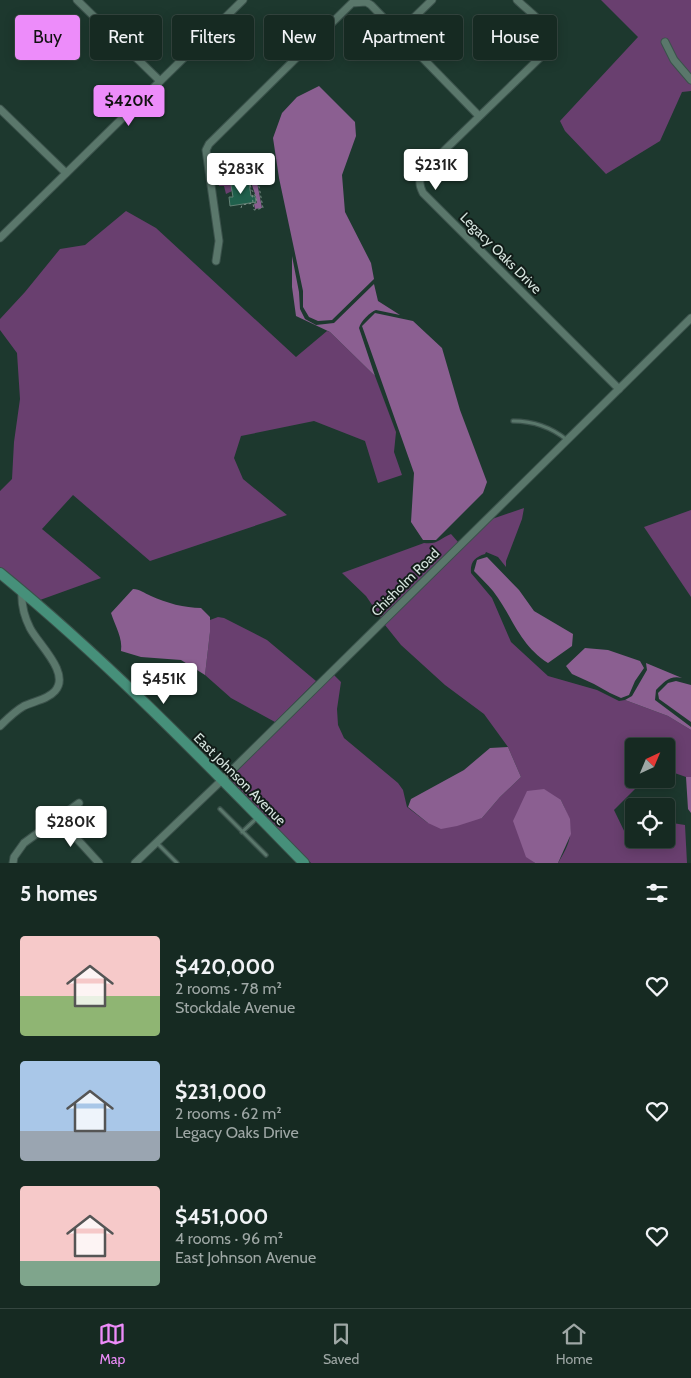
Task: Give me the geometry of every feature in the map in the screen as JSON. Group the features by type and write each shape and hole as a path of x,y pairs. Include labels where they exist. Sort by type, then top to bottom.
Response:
{"main road":[{"name":"East Johnson Avenue","path":"0,573 97,656 304,863"}],"street":[{"path":"77,0 160,82"},
{"path":"0,238 243,0"},
{"path":"416,15 432,0"},
{"name":"Legacy Oaks Drive","path":"518,0 549,31 552,41 550,48 422,172 419,179 420,187 423,193 620,389"},
{"path":"216,261 220,241 206,150 208,144 352,3 366,2 381,15"},
{"path":"665,42 674,60 691,80"},
{"path":"425,60 479,116"},
{"path":"0,109 66,173"},
{"name":"Chisholm Road","path":"135,863 222,780 691,318"},
{"path":"0,726 25,706 53,694 60,682 58,669 37,641 24,616 22,591"},
{"path":"13,863 14,857 24,843 79,803"},
{"path":"58,818 99,863"}],"lane":[{"path":"513,421 526,421 538,424 555,431 568,440"},
{"path":"220,809 266,855"},
{"path":"242,832 258,817"},
{"path":"156,842 177,863"}],"path":[{"path":"241,208 242,205 256,203 256,196 252,192 249,177 257,176 263,208 254,210 253,204"}],"shaded area":[{"path":"601,0 691,0 691,91 682,92 660,141 606,174 565,131 560,121 638,37"},
{"path":"319,86 355,122 356,136 342,175 345,212 371,263 374,279 332,320 318,321 309,317 303,307 303,291 279,178 273,138 282,113 297,97"},
{"path":"248,176 248,179 246,177 242,178 244,183 231,185 232,191 226,194 224,186 219,186 218,181"},
{"path":"256,177 262,208 255,209 254,204 257,203 250,178"},
{"path":"126,211 156,228 296,357 327,331 330,332 375,376 396,432 394,452 402,475 378,483 365,441 314,421 241,436 234,458 243,479 287,515 150,561 73,495 42,529 101,578 40,600 0,567 0,491 12,479 14,442 20,399 17,353 0,330 0,319 60,249 85,245"},
{"path":"292,256 299,292 300,309 305,319 316,325 334,323 374,284 378,301 400,315 376,310 366,317 360,325 359,328 375,376 330,332 296,316 292,287"},
{"path":"375,313 413,321 442,348 460,410 487,482 483,493 436,540 423,540 411,522 414,473 362,326"},
{"path":"524,508 522,519 506,561 506,567 498,557 486,552 474,560 471,566 471,573 492,598 511,642 548,676 597,690 619,701 625,700 668,716 691,730 691,777 675,773 675,738 625,738 625,788 636,788 614,810 625,833 625,848 675,848 675,823 685,825 687,863 558,863 567,846 570,832 570,825 561,800 526,856 535,863 311,863 228,780 334,675 341,682 337,709 338,725 344,738 398,783 403,790 407,807 428,823 482,818 521,777 508,747 484,714 445,685 401,645 385,625 492,519"},
{"path":"691,510 691,597 644,527"},
{"path":"451,534 458,542 381,618 366,596 342,573 424,543 436,542"},
{"path":"487,557 519,590 534,611 573,634 572,646 548,663 530,647 493,591 474,571 477,560"},
{"path":"133,589 140,590 169,603 201,608 210,617 205,675 181,660 141,657 121,651 120,637 111,613"},
{"path":"218,617 224,618 267,640 316,681 275,722 231,698 205,675 210,620"},
{"path":"585,648 608,650 640,661 644,668 635,681 629,695 621,698 572,674 566,666"},
{"path":"646,663 682,678 674,677 665,682 656,690 655,700 691,727 691,730 668,716 625,700 632,696 647,670"},
{"path":"676,681 691,685 691,722 659,699 658,693 668,683"},
{"path":"508,747 521,777 482,818 441,829 428,823 408,807 411,799 464,770 490,748"},
{"path":"686,777 691,777 691,813 688,809"},
{"path":"544,789 561,800 570,819 571,834 558,863 535,863 526,857 513,821 527,791"}],"building":[{"path":"249,182 251,196 255,196 256,202 230,206 229,197 233,197 231,185"}]}
